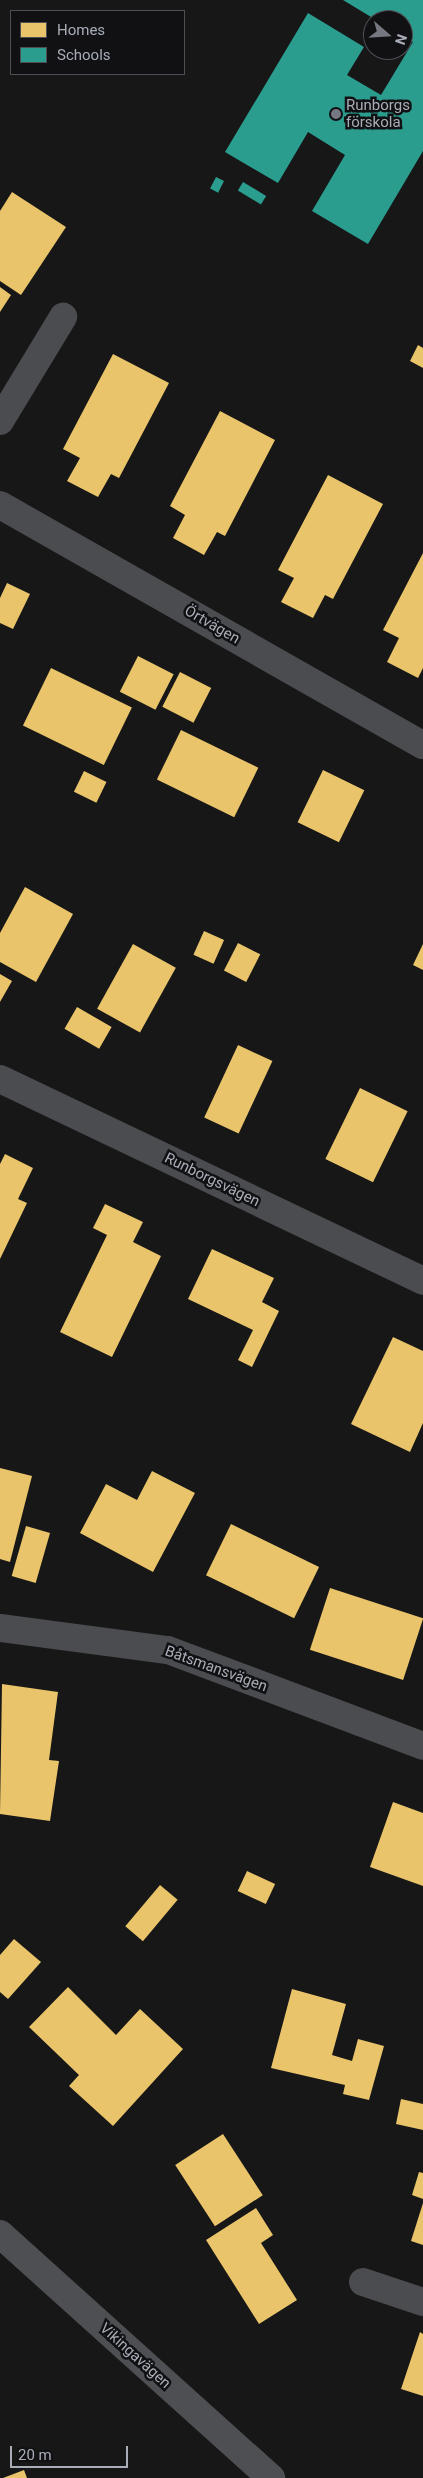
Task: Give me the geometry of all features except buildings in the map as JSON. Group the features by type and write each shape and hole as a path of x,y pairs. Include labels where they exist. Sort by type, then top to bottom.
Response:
{"main road":[{"name":"Vikingavägen","path":"0,2234 271,2478"}],"street":[{"path":"0,421 63,317"},
{"name":"Örtvägen","path":"0,505 423,745"},
{"name":"Runborgsvägen","path":"0,1079 421,1275"},
{"name":"Båtsmansvägen","path":"0,1628 168,1650 423,1746"},
{"path":"362,2282 423,2302"}],"place":[{"name":"Runborgs förskola","path":"336,114"}]}
